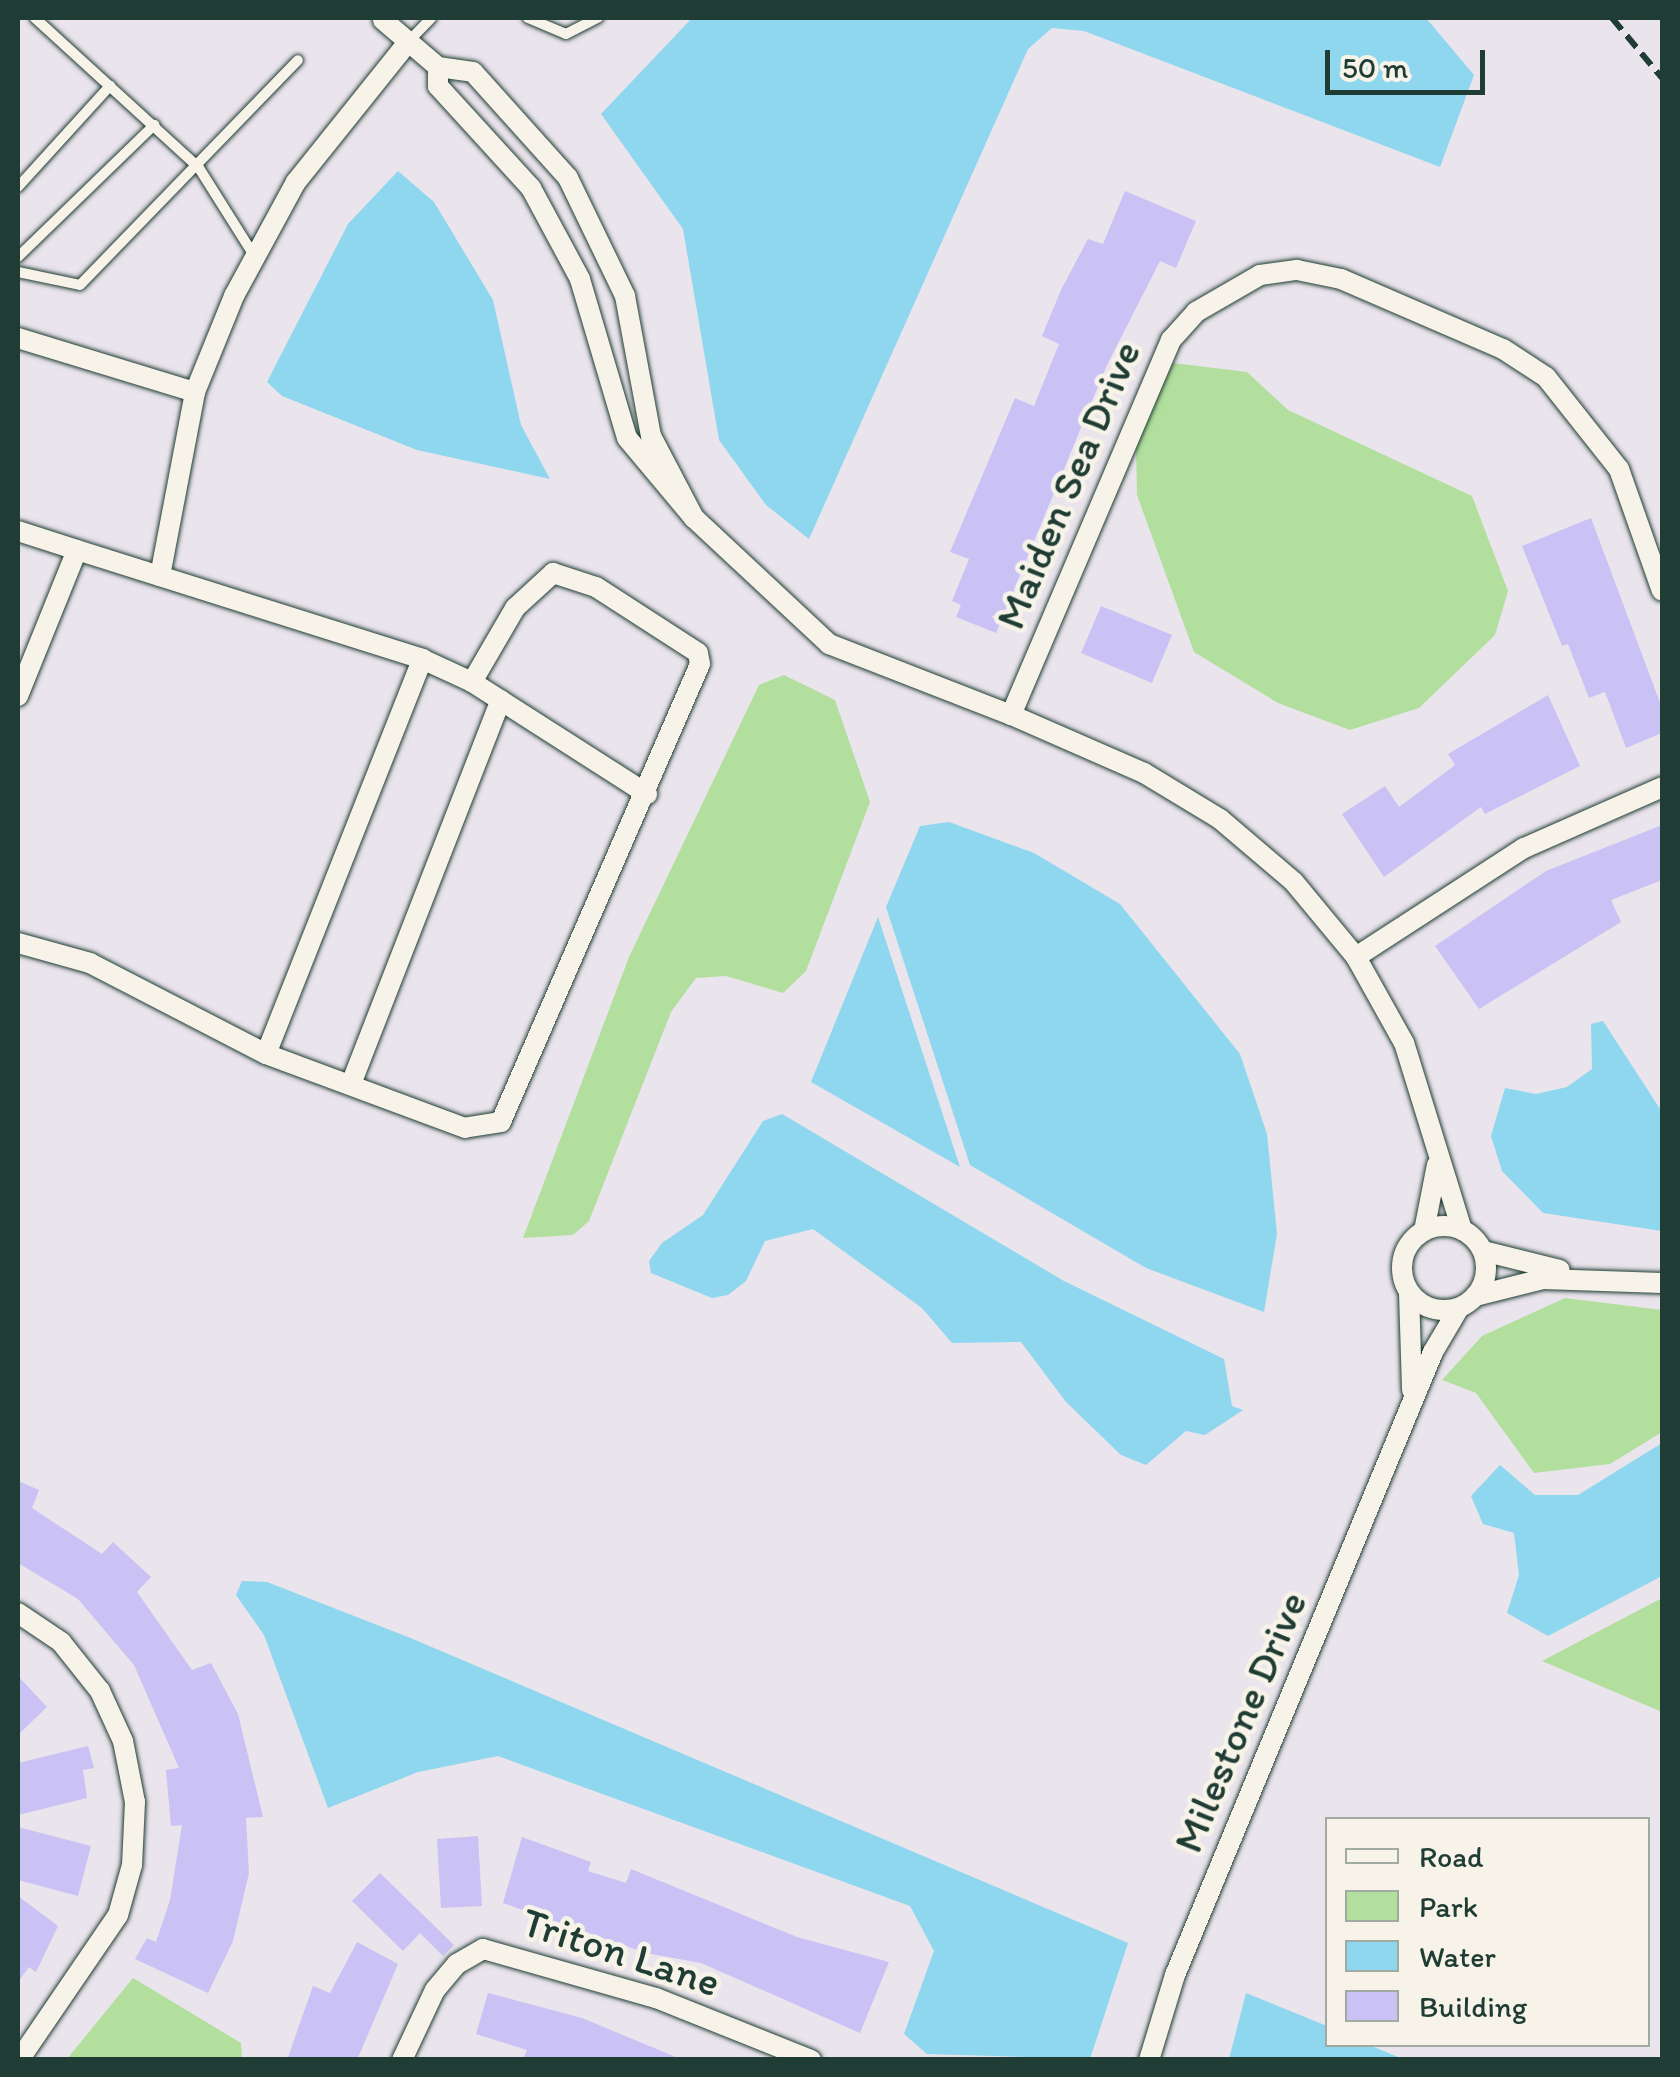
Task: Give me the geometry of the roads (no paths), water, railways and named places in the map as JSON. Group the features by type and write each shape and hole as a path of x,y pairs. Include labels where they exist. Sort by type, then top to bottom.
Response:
{"street":[{"path":"380,18 438,67 484,82 568,178 625,296 652,436 694,518"},
{"path":"160,576 195,392 255,257 296,182 408,42"},
{"path":"438,67 438,86 531,188 580,280 627,438 694,518 829,644 1144,772 1220,819 1294,882 1356,957 1404,1043 1462,1230 1483,1251 1596,1277 1662,1284"},
{"name":"Maiden Sea Drive","path":"1011,715 1170,340 1196,312 1260,275 1297,270 1341,279 1503,349 1546,377 1620,470 1662,591"},
{"path":"18,338 195,392"},
{"path":"18,531 422,659 472,682 647,794"},
{"path":"18,696 77,550"},
{"path":"18,943 90,963 266,1054 465,1128 501,1122 647,794 697,674 698,653 596,587 552,573 534,584 472,682"},
{"path":"266,1054 422,659"},
{"path":"351,1084 501,700"},
{"path":"1356,957 1524,848 1662,787"},
{"name":"Milestone Drive","path":"1408,1417 1409,1293 1405,1252 1424,1231 1438,1158"},
{"path":"1424,1231 1462,1230"},
{"name":"Milestone Drive","path":"1148,2060 1175,1974 1408,1417 1467,1302 1486,1274 1483,1251"},
{"path":"1409,1293 1437,1310 1467,1302 1508,1283 1596,1277"},
{"path":"18,1613 61,1642 100,1690 123,1742 136,1802 132,1865 118,1915 19,2060"},
{"name":"Triton Lane","path":"402,2060 435,1990 457,1964 483,1949 656,1998 811,2060"}],"lane":[{"path":"35,18 199,168 255,257"},
{"path":"408,42 431,18"},
{"path":"528,18 566,34 598,18"},
{"path":"566,34 570,18"},
{"path":"18,272 80,285 199,168 298,60"},
{"path":"18,187 110,86"},
{"path":"18,257 154,125"}],"water":[{"path":"692,18 1426,18 1474,75 1440,167 1084,31 1052,28 1028,49 809,539 766,505 719,440 683,229 601,114"},
{"path":"398,171 434,202 493,300 521,425 550,479 417,450 282,396 267,382 348,224"},
{"path":"949,822 1034,853 1120,904 1240,1054 1267,1134 1277,1234 1264,1312 1146,1268 970,1165 886,907 920,826"},
{"path":"878,917 960,1167 811,1082"},
{"path":"1603,1021 1662,1112 1662,1231 1543,1213 1502,1171 1491,1136 1505,1088 1536,1094 1567,1087 1592,1069 1591,1024"},
{"path":"782,1114 1064,1281 1224,1359 1232,1406 1243,1410 1205,1435 1186,1431 1146,1465 1121,1455 1066,1402 1021,1342 952,1343 922,1308 813,1229 765,1241 746,1281 728,1295 712,1298 651,1273 649,1261 662,1243 703,1215 763,1121"},
{"path":"1662,1443 1662,1576 1548,1636 1507,1613 1519,1575 1514,1533 1483,1524 1471,1496 1500,1465 1535,1495 1578,1495"},
{"path":"242,1581 267,1582 408,1637 1128,1943 1090,2059 927,2054 904,2034 934,1951 910,1906 498,1756 418,1772 328,1808 264,1635 236,1595"},
{"path":"1246,1993 1325,2025 1325,2047 1374,2047 1403,2059 1229,2059"}],"railway":[{"path":"1612,18 1662,78"}]}
